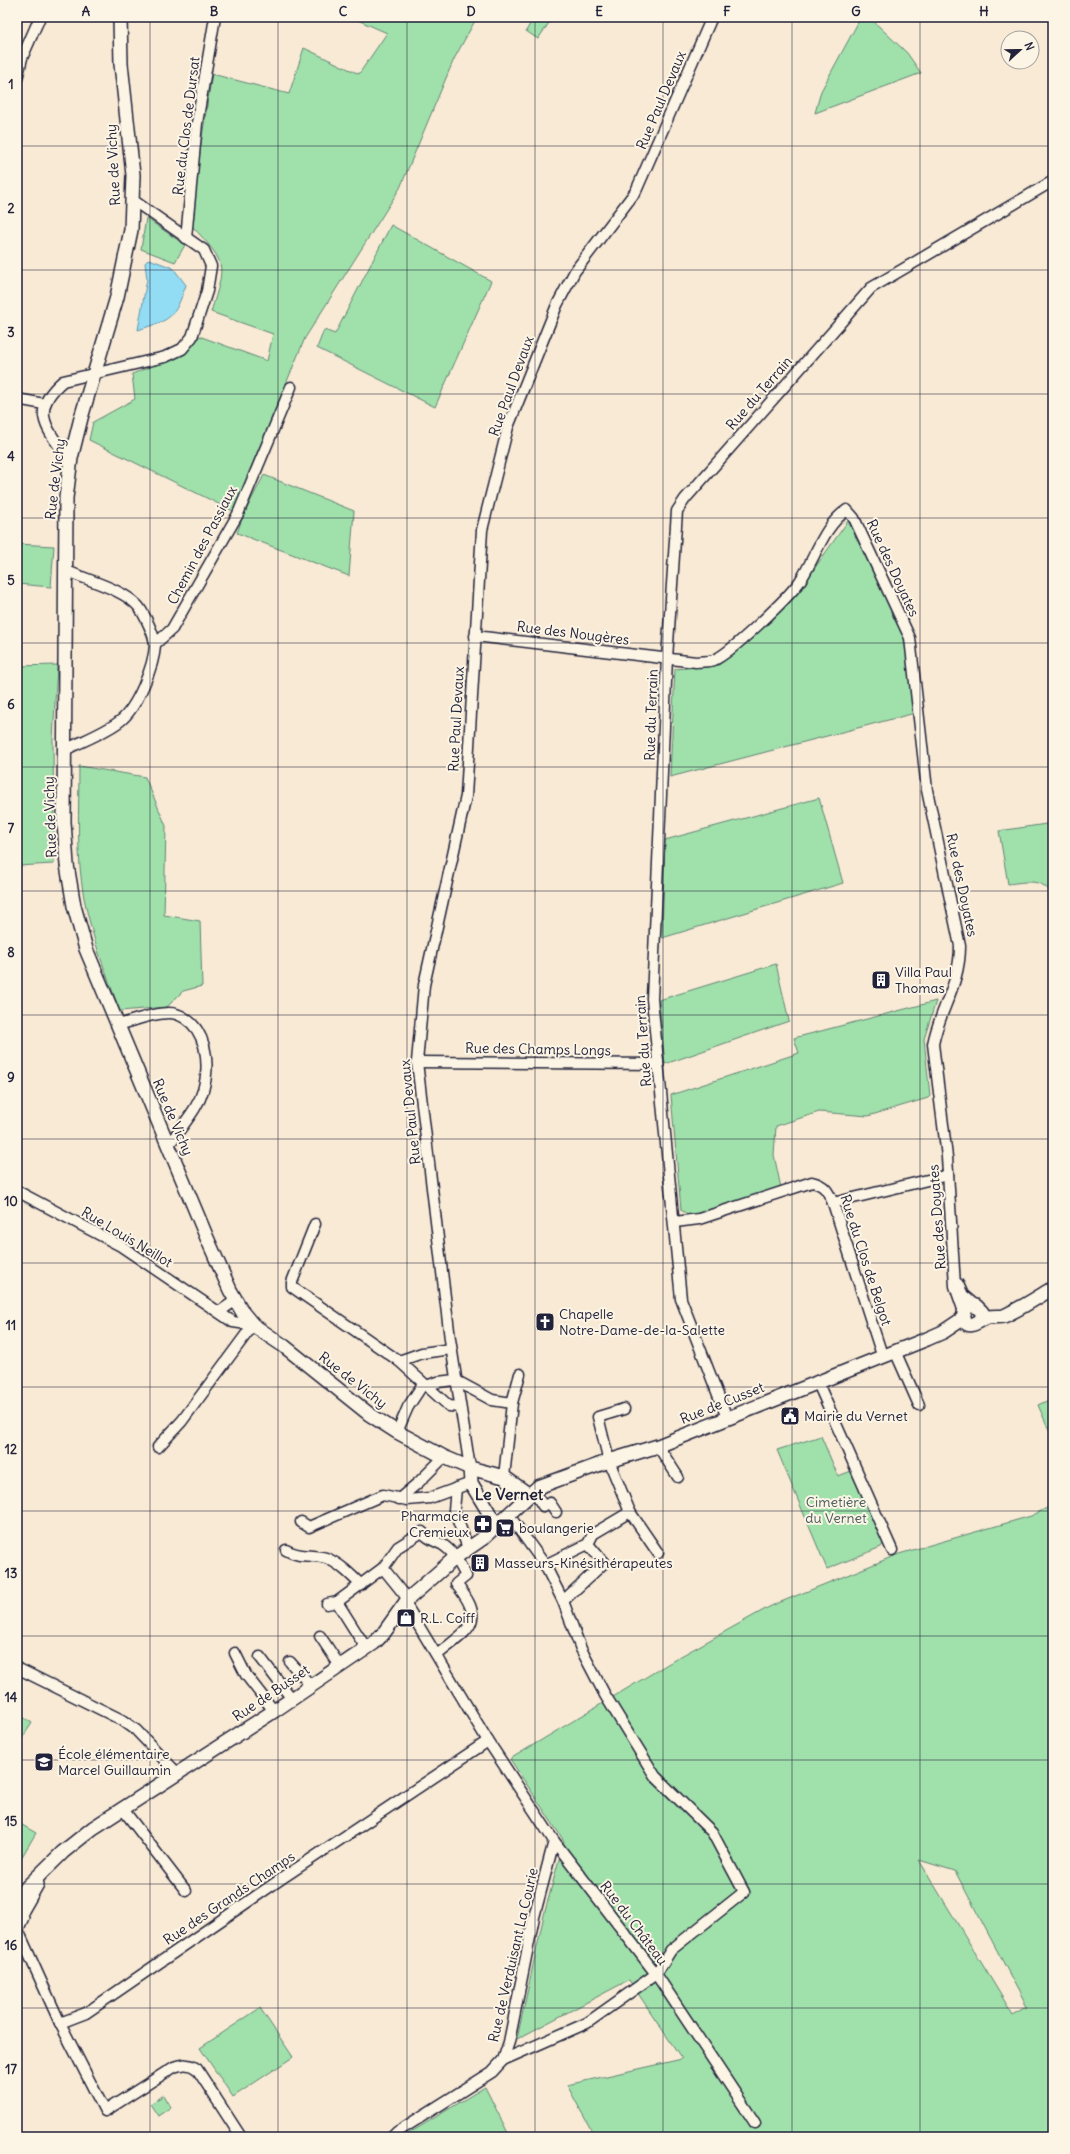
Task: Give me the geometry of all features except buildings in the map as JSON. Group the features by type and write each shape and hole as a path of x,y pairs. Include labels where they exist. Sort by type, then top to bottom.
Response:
{"street":[{"path":"17,79 22,58 40,17"},
{"name":"Rue de Vichy","path":"120,17 121,64 133,175 130,230 117,297 81,418 71,458 66,498 64,822 67,865 74,906 86,949 168,1146 236,1300 253,1325 284,1346 369,1414 397,1432 444,1457 470,1468 504,1477"},
{"name":"Rue du Clos de Dursat","path":"186,238 197,123 215,17"},
{"name":"Rue Paul Devaux","path":"470,1468 455,1380 417,1062 424,985 466,796 482,530 514,410 557,305 575,271 636,192 712,17"},
{"name":"Rue du Terrain","path":"727,1418 682,1299 652,999 667,658 677,511 685,499 871,288 1053,181"},
{"path":"71,458 67,457 51,434 45,417 44,404 53,390 63,381 165,356 182,349 192,337 207,291 211,266 204,250 137,203 132,202"},
{"name":"Chemin des Passiaux","path":"155,644 172,628 238,514 291,387"},
{"path":"17,400 44,404"},
{"name":"Rue des Nougères","path":"475,636 696,662 714,660 732,648 795,586 835,520 847,510"},
{"name":"Rue des Doyates","path":"847,510 854,518 910,638 927,790 960,946 960,964 954,986 936,1030 933,1044 943,1119 955,1276 972,1314"},
{"path":"64,749 69,748 120,721 133,708 150,667 155,644 146,619 138,606 125,596 65,570"},
{"path":"118,1026 169,1013 182,1016 193,1024 202,1037 207,1076 196,1107 168,1146"},
{"name":"Rue des Champs Longs","path":"417,1062 658,1064"},
{"path":"833,1202 948,1175"},
{"name":"Rue du Clos de Belgot","path":"675,1222 699,1219 812,1182 822,1184 828,1191 833,1202 882,1355"},
{"name":"Rue Louis Neillot","path":"17,1191 121,1246 233,1322 253,1325"},
{"path":"315,1224 292,1282 292,1287 399,1361 449,1406 460,1407"},
{"name":"Rue de Cusset","path":"530,1492 609,1461 658,1446 882,1355 927,1339 943,1332 972,1314 987,1317 1003,1316 1053,1288"},
{"path":"219,1312 236,1300"},
{"path":"158,1447 182,1421 253,1325"},
{"path":"399,1361 422,1353 451,1349"},
{"path":"895,1351 919,1405"},
{"path":"520,1374 512,1403 504,1477 530,1492 543,1506 550,1503 556,1512"},
{"path":"397,1432 408,1407 424,1385 455,1380 492,1400 512,1403"},
{"path":"817,1381 892,1550"},
{"path":"624,1409 598,1417 609,1461 630,1512 658,1553"},
{"path":"658,1446 678,1477"},
{"path":"399,1499 419,1482 444,1457"},
{"path":"470,1468 471,1483 497,1526"},
{"path":"301,1522 309,1527 383,1496 406,1500 430,1498 471,1483"},
{"path":"456,1488 454,1510 468,1548"},
{"name":"Rue de Busset","path":"17,1897 46,1868 93,1828 274,1711 366,1648 383,1634 406,1601 456,1557 497,1526 530,1492"},
{"path":"545,1564 588,1544 593,1534 630,1512"},
{"path":"503,2060 587,2023 656,1974 671,1950 744,1892 712,1832 655,1776 595,1676 581,1649 563,1602 545,1564 508,1514"},
{"path":"326,1604 337,1602 383,1568 398,1547 422,1532 428,1538 444,1546 456,1557 466,1576 456,1584 469,1599 473,1610 472,1621 468,1629 436,1655"},
{"path":"563,1602 604,1563 588,1544"},
{"path":"286,1550 303,1557 327,1558 340,1566 361,1584"},
{"name":"Rue du Château","path":"383,1568 406,1601 436,1655 488,1741 554,1841 656,1974 755,2123"},
{"path":"337,1602 366,1648"},
{"path":"320,1636 340,1666"},
{"path":"235,1653 246,1675 274,1711"},
{"path":"260,1657 292,1699"},
{"path":"290,1662 311,1686"},
{"path":"17,1668 122,1720 136,1730 177,1773"},
{"name":"Rue des Grands Champs","path":"60,2023 86,2013 281,1879 488,1741"},
{"path":"122,1808 186,1891"},
{"name":"Rue de Verduisant La Courie","path":"392,2137 397,2132 492,2072 503,2060 509,2042 534,1917 554,1841"},
{"name":"Rue de Busset","path":"18,1933 21,1923 19,1909 46,1868"},
{"path":"18,1933 60,2023 106,2111 174,2067 182,2064 190,2064 196,2069 241,2137"}],"green space":[{"path":"351,17 477,17 454,59 400,188 305,338 233,511 89,440 93,422 135,399 132,374 185,353 199,336 267,361 273,334 211,312 221,273 220,265 212,249 192,226 200,150 212,74 289,94 304,48 359,74 387,33"},
{"path":"534,17 553,17 538,39 526,31"},
{"path":"861,17 869,17 907,53 921,73 815,113 821,91"},
{"path":"146,218 185,245 175,262 141,249"},
{"path":"391,225 491,281 435,407 317,348 324,330 335,334"},
{"path":"264,475 354,511 349,576 237,533 243,516"},
{"path":"848,521 904,636 915,713 670,777 675,669 719,665 792,600"},
{"path":"17,544 54,546 51,587 17,584"},
{"path":"57,665 53,740 54,864 17,866 17,666"},
{"path":"79,766 145,777 166,826 164,915 200,921 202,986 183,991 167,1007 120,1011 91,927 81,882 78,832"},
{"path":"819,798 843,883 662,938 665,840"},
{"path":"1053,823 1053,897 1045,886 1034,882 1008,884 999,831"},
{"path":"776,964 789,1021 665,1064 659,1000"},
{"path":"936,1001 924,1039 930,1096 928,1098 868,1116 819,1112 776,1126 774,1155 781,1188 693,1218 681,1210 671,1095 799,1053 794,1038"},
{"path":"1053,1398 1053,1439 1038,1405"},
{"name":"Cimetière du Vernet","path":"821,1436 838,1476 854,1470 884,1542 881,1547 827,1569 777,1450"},
{"path":"1053,1505 1053,2137 595,2137 567,2085 682,2059 629,1980 517,2039 544,1915 564,1841 510,1759 681,1656 771,1606 899,1554 1031,1516","holes":["919,1860 955,1871 1027,2007 1013,2015"]},
{"path":"17,1713 32,1723 17,1746"},
{"path":"17,1822 36,1833 17,1865"},
{"path":"260,2008 293,2057 233,2097 200,2048"},
{"path":"485,2087 510,2137 403,2137"},
{"path":"164,2095 171,2107 158,2116 150,2104"}],"water":[{"path":"149,259 173,268 186,285 175,311 170,316 165,320 138,330 147,279 145,263"}],"place":[{"name":"Villa Paul Thomas","path":"881,980"},
{"name":"Chapelle Notre-Dame-de-la-Salette","path":"545,1322"},
{"name":"Mairie du Vernet","path":"790,1416"},
{"name":"Pharmacie Cremieux","path":"483,1524"},
{"name":"boulangerie","path":"505,1528"},
{"name":"Masseurs-Kinésithérapeutes","path":"480,1563"},
{"name":"R.L. Coiff","path":"406,1618"},
{"name":"École élémentaire Marcel Guillaumin","path":"44,1762"}],"district":[{"name":"Le Vernet","path":"509,1494"}]}
